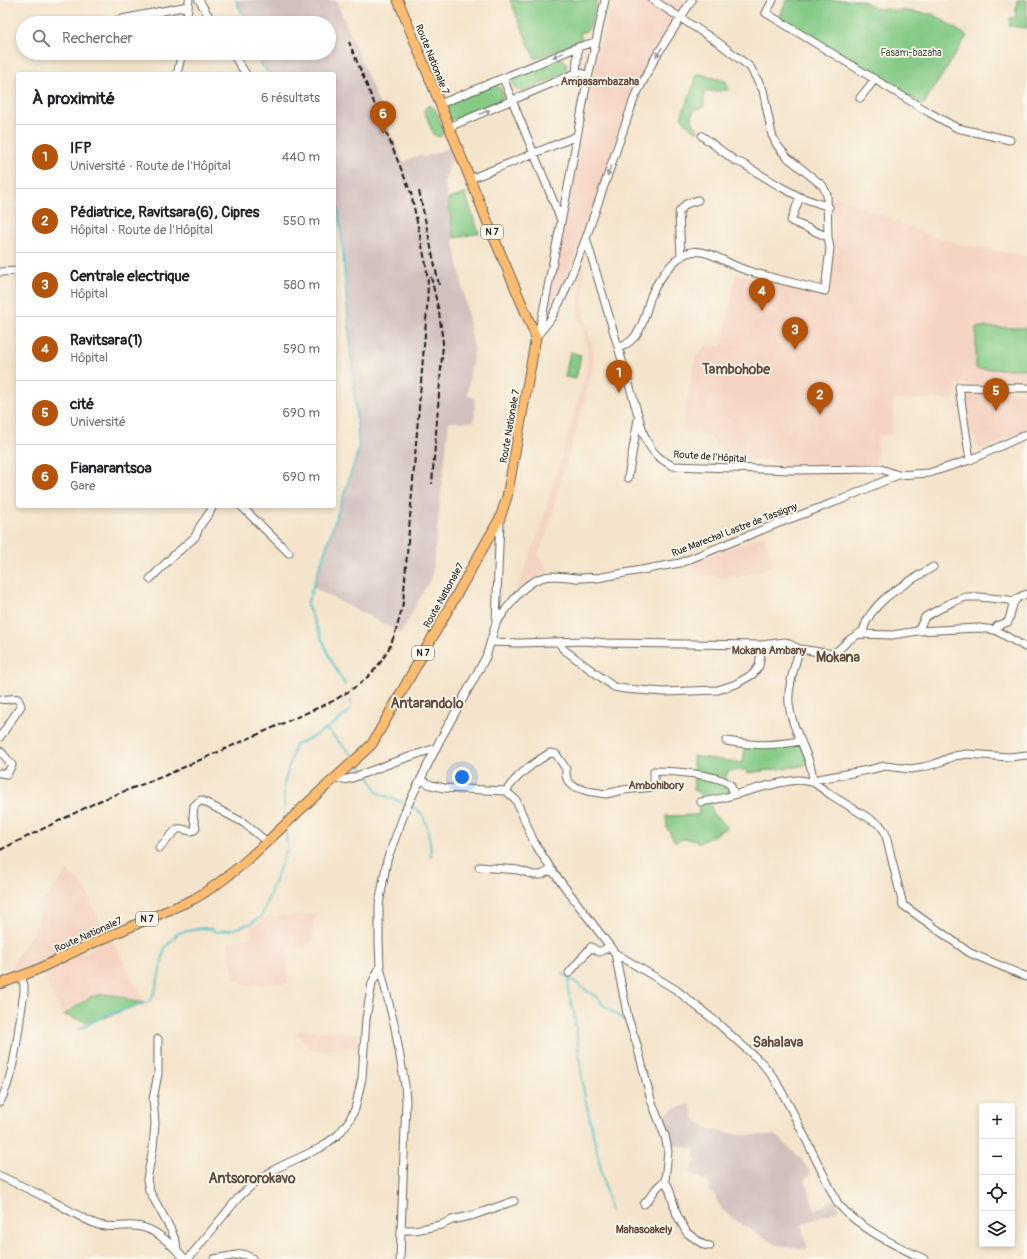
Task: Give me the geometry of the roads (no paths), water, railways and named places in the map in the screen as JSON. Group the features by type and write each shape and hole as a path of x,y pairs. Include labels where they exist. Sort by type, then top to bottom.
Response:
{"main road":[{"name":"Route Nationale 7","path":"398,0 440,104"},
{"name":"N 7","path":"440,104 470,180 536,337"},
{"name":"Route Nationale 7","path":"500,518 507,498 536,337"},
{"name":"Route Nationale7","path":"0,984 194,899 227,878 336,778 372,744 500,518"}],"street":[{"path":"199,0 209,16"},
{"path":"536,337 542,317 588,76 605,0"},
{"path":"618,348 634,340 650,298 661,276 674,263 690,252 706,253 740,268 825,291 830,248 828,237 828,195 823,186 787,157 777,146 772,134 763,90 750,67 719,43 653,0"},
{"path":"536,337 550,320 563,296 586,238 634,99 655,58 692,0"},
{"path":"772,0 766,13 958,128 1010,140"},
{"path":"135,16 189,3 187,16"},
{"path":"440,104 578,47 595,42"},
{"path":"576,73 578,47"},
{"path":"177,72 180,60"},
{"path":"237,60 245,72"},
{"path":"449,127 576,73 581,73 588,76"},
{"path":"503,78 561,220"},
{"path":"860,98 875,79"},
{"path":"470,180 577,136"},
{"path":"702,136 734,160 781,187 828,207"},
{"path":"800,196 791,221 828,237"},
{"path":"681,258 679,212 686,204 698,200"},
{"name":"Route de l'Hôpital","path":"586,238 638,417 649,448 660,459 673,466 792,470 881,469 898,475"},
{"path":"0,272 16,271"},
{"path":"970,460 959,387 1027,388"},
{"path":"628,478 638,417"},
{"path":"898,475 929,473 970,460 1027,434"},
{"name":"Rue Marechal Lastre de Tassigny","path":"496,623 522,589 535,580 550,576 584,579 680,563 772,525 843,499 898,475"},
{"path":"150,579 195,537 200,526 212,508"},
{"path":"243,508 289,553"},
{"path":"400,1259 406,1102 405,1085 395,1028 380,967 379,905 388,860 406,809 436,748 486,656 491,642 496,623 500,518"},
{"path":"491,642 586,641 607,643 762,645 785,642 799,648 834,654 849,640 863,632 869,616 881,602 905,584 933,567"},
{"path":"995,630 997,626 1008,622 1012,614 1013,604 1019,596 1027,594"},
{"path":"918,631 925,618 952,602 966,597 980,596 1009,600 1013,604"},
{"path":"859,634 892,635 918,631 978,628 995,630 1027,648"},
{"path":"559,642 563,649 614,686 625,690 664,692 718,690 736,684 753,674 760,666 762,645"},
{"path":"799,648 789,691 788,702 801,741 811,764 813,781 831,795 880,825 885,832 903,905 970,953 1027,977"},
{"path":"0,699 18,699 21,706 0,737"},
{"path":"726,741 761,746 801,741"},
{"path":"336,778 343,780 352,778 436,748"},
{"path":"0,751 12,765 7,774 0,773"},
{"path":"506,791 513,780 550,753 556,754 566,769 568,781 573,786 587,791 606,794 622,790 654,787 654,771 683,772 722,780 731,786 733,795"},
{"path":"701,802 780,783 800,780 807,782 885,766 911,769 923,767 954,756 967,754 1009,757 1027,755"},
{"path":"420,780 431,785 444,788 506,791 516,800 534,842 550,868 615,953 675,989 714,1020 762,1063 774,1078 838,1204 847,1214 880,1238 924,1259"},
{"path":"159,848 177,829 180,828 192,832 194,831 196,828 193,816 194,806 201,800 244,823 267,842"},
{"path":"480,867 518,870 534,875 541,875 550,868"},
{"path":"569,973 591,947 599,952 610,947"},
{"path":"615,953 628,1018 637,1045 651,1100 667,1144 668,1151 665,1181 669,1188 677,1215 687,1233 704,1245 710,1246"},
{"path":"0,1176 104,1227 137,1226 146,1229 157,1234 186,1259 239,1197 259,1179 275,1169 320,1148 338,1135 349,1121 356,1110 362,1078 366,1019 372,983 380,967"},
{"path":"0,1102 10,1079 24,994 24,985 21,976"},
{"path":"158,1039 158,1074 154,1099 155,1122 153,1148 147,1179 149,1190 176,1242 177,1251"},
{"path":"644,1204 650,1199 658,1185 665,1181"},
{"path":"402,1230 415,1230 441,1225 452,1220 474,1215 514,1201"},
{"path":"214,1259 242,1254 252,1258"}],"waterway":[{"path":"236,0 243,16"},
{"path":"260,60 267,72"},
{"path":"336,199 341,230 359,449 307,605 332,662 345,685"},
{"path":"284,821 284,784 295,745 318,734 339,720 351,709 351,701"},
{"path":"326,729 352,755"},
{"path":"359,765 365,771"},
{"path":"368,774 378,793 406,804"},
{"path":"410,806 416,809 425,820 429,836 431,857"},
{"path":"79,1029 107,1015 149,1002 155,991 165,948 178,933 202,928 212,929 216,932 234,929 249,924 261,917 287,849 286,828"},
{"path":"562,973 569,978 568,990 574,1013 584,1093 610,1210"},
{"path":"569,978 599,999 602,1004 624,1020"}],"railway":[{"path":"0,850 99,801 164,776 331,702 361,683 372,673 388,650 394,637 403,603 428,283 426,265 411,193 349,42"},
{"path":"419,191 439,285"},
{"path":"431,277 439,312 443,343 432,484"}],"place":[{"name":"Fianarantsoa","path":"383,134"},
{"name":"Ravitsara(1)","path":"762,311"},
{"name":"Centrale electrique","path":"795,350"},
{"name":"IFP","path":"619,393"},
{"name":"cité","path":"996,411"},
{"name":"Pédiatrice, Ravitsara(6), Cipres","path":"820,415"}],"district":[{"name":"Ampasambazaha","path":"600,81"},
{"name":"Tambohobe","path":"736,369"},
{"name":"Mokana Ambany","path":"769,650"},
{"name":"Mokana","path":"838,657"},
{"name":"Antarandolo","path":"427,703"},
{"name":"Ambohibory","path":"656,785"},
{"name":"Sahalava","path":"778,1042"},
{"name":"Antsororokavo","path":"252,1178"},
{"name":"Mahasoakely","path":"644,1229"}],"park label":[{"name":"Fasam-bazaha","path":"911,52"}]}
